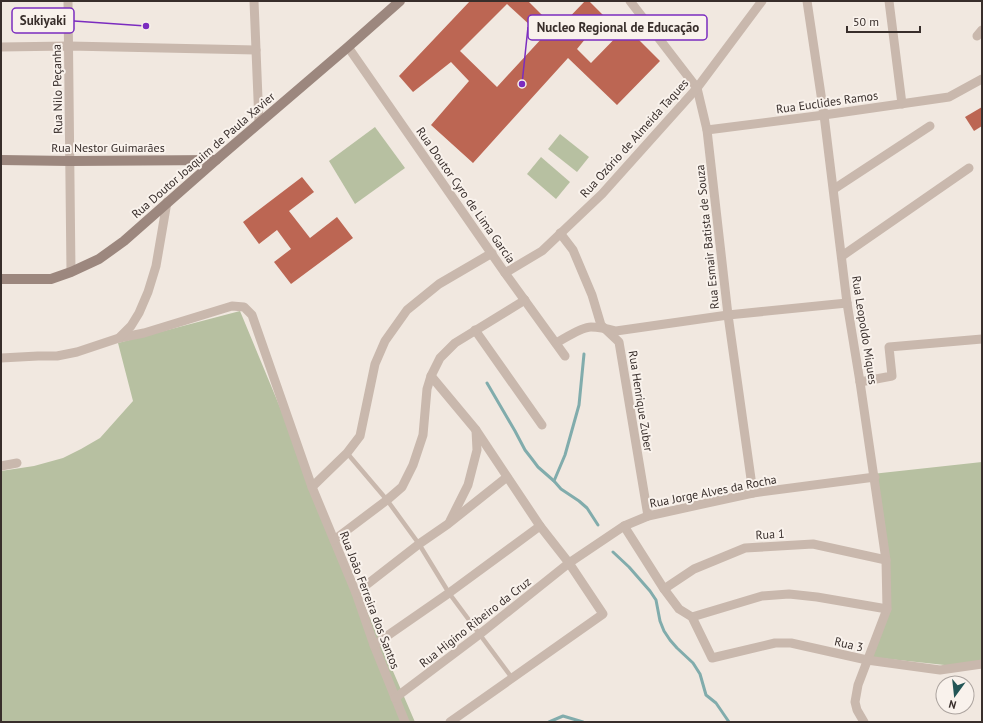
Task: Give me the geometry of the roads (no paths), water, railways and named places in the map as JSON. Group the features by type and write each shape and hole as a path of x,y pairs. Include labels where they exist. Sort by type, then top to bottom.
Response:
{"main road":[{"name":"Rua Doutor Joaquim de Paula Xavier","path":"1,279 51,279 71,272 99,259 124,241 167,202 400,1"},
{"name":"Rua Nestor Guimarães","path":"1,160 216,160"}],"street":[{"name":"Rua Nilo Peçanha","path":"68,1 71,272"},
{"path":"254,1 258,123"},
{"name":"Rua Esmair Batista de Souza","path":"630,1 697,88 707,130 728,315 753,493"},
{"name":"Rua Ozório de Almeida Taques","path":"505,273 542,251 602,194 697,88 762,1"},
{"name":"Rua Leopoldo Miques","path":"807,1 834,189 847,303 875,477 886,560 887,609 858,685 855,702 857,710 864,722"},
{"path":"889,1 902,104"},
{"path":"1,47 69,46 256,50"},
{"name":"Rua Doutor Cyro de Lima Garcia","path":"348,47 505,273 565,356"},
{"name":"Rua Euclides Ramos","path":"707,130 949,98 982,79"},
{"path":"834,189 930,126"},
{"path":"842,256 969,168"},
{"path":"1,358 57,356 77,352 119,338 131,326 139,313 148,292 156,266 167,202"},
{"name":"Rua Henrique Zuber","path":"560,233 573,250 592,295 601,325 619,342 648,516"},
{"path":"312,487 347,453 360,436 375,364 385,341 407,310 439,284 492,253"},
{"path":"334,540 402,487 413,465 423,435 427,389 431,376 440,358 455,343 525,300"},
{"path":"556,343 589,327 605,328 616,331 728,315 847,303"},
{"name":"Rua João Ferreira dos Santos","path":"119,338 144,333 232,306 244,307 252,315 312,487 356,593 374,645 405,722"},
{"path":"475,330 542,425"},
{"path":"860,382 892,376 889,346 982,339"},
{"path":"431,376 476,430 540,526 569,563 603,614 450,722"},
{"path":"448,524 468,485 477,450 476,430"},
{"path":"1,466 17,463"},
{"path":"356,593 419,544 448,524 507,476"},
{"name":"Rua Jorge Alves da Rocha","path":"569,563 624,526 648,516 753,493 875,477"},
{"path":"374,645 449,593 540,526"},
{"path":"624,526 664,589 679,609 692,617 762,596 789,594 818,596 887,609"},
{"name":"Rua 1","path":"664,589 694,570 746,548 813,544 886,560"},
{"name":"Rua Higino Ribeiro da Cruz","path":"395,698 480,634 569,563"},
{"name":"Rua 3","path":"692,617 712,658 775,643 791,643 867,660 940,670 982,664"}],"lane":[{"path":"347,453 387,500 419,544 449,593 512,678"}],"waterway":[{"path":"554,481 565,455 579,405 584,354"},
{"path":"487,383 525,450 538,467 561,489 587,508 598,525"},
{"path":"613,552 629,567 650,591 656,600 660,621 664,631 677,648 693,663 700,674 706,695 716,703 729,722"},
{"path":"549,722 563,716 583,722"}],"place":[{"name":"Sukiyaki","path":"146,26"},
{"name":"Nucleo Regional de Educação","path":"522,84"}]}
